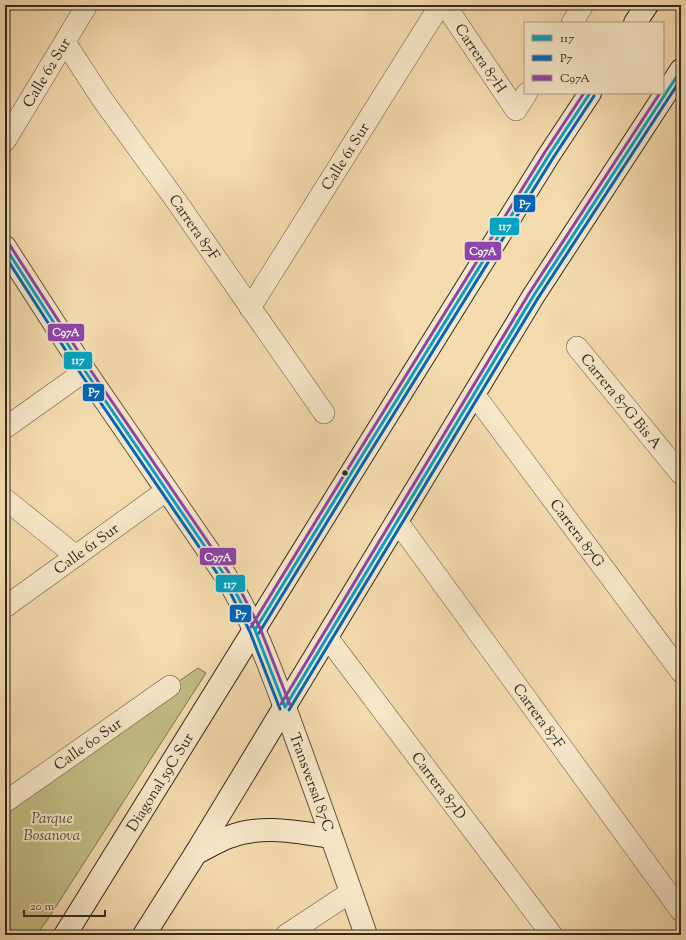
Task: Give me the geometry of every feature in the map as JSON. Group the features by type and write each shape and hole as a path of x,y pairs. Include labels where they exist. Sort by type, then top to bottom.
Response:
{"main road":[{"path":"636,22 647,5"},
{"path":"144,935 285,707 534,295 681,70"},
{"name":"Diagonal 59C Sur","path":"65,935 512,215 589,94"},
{"name":"Transversal 87C","path":"5,247 85,371 227,578 242,604 255,630 285,707 366,935"},
{"path":"196,853 229,837 249,831 263,829 331,836"}],"street":[{"name":"Calle 62 Sur","path":"5,141 87,5"},
{"name":"Calle 61 Sur","path":"250,308 440,5"},
{"name":"Carrera 87H","path":"445,5 516,110 526,94"},
{"path":"573,22 583,5"},
{"name":"Carrera 87F","path":"65,42 102,99 177,202 324,413"},
{"name":"Carrera 87G Bis A","path":"577,347 681,474"},
{"path":"5,428 85,371"},
{"name":"Carrera 87G","path":"474,394 681,672"},
{"name":"Calle 61 Sur","path":"5,607 167,490"},
{"path":"5,499 76,556"},
{"name":"Carrera 87F","path":"397,521 681,911"},
{"name":"Carrera 87D","path":"327,637 552,935"},
{"name":"Calle 60 Sur","path":"5,802 170,686"},
{"path":"286,935 351,892"}],"green space":[{"name":"Parque Bosanova","path":"198,668 206,673 46,922 36,935 5,935 5,802"}],"transit line":[{"name":"117","path":"285,707 534,295 681,70"},
{"name":"P7","path":"289,710 538,298 681,79"},
{"name":"C97A","path":"251,627 545,152 583,94"},
{"name":"117","path":"255,630 549,155 589,94"},
{"name":"C97A","path":"281,704 530,292 659,94"},
{"name":"P7","path":"259,633 553,158 594,96"},
{"name":"C97A","path":"9,244 89,368 238,586 260,628 290,705"},
{"name":"117","path":"5,247 85,371 234,589 255,630 285,707"},
{"name":"P7","path":"5,256 81,374 230,592 250,632 280,709"}]}
